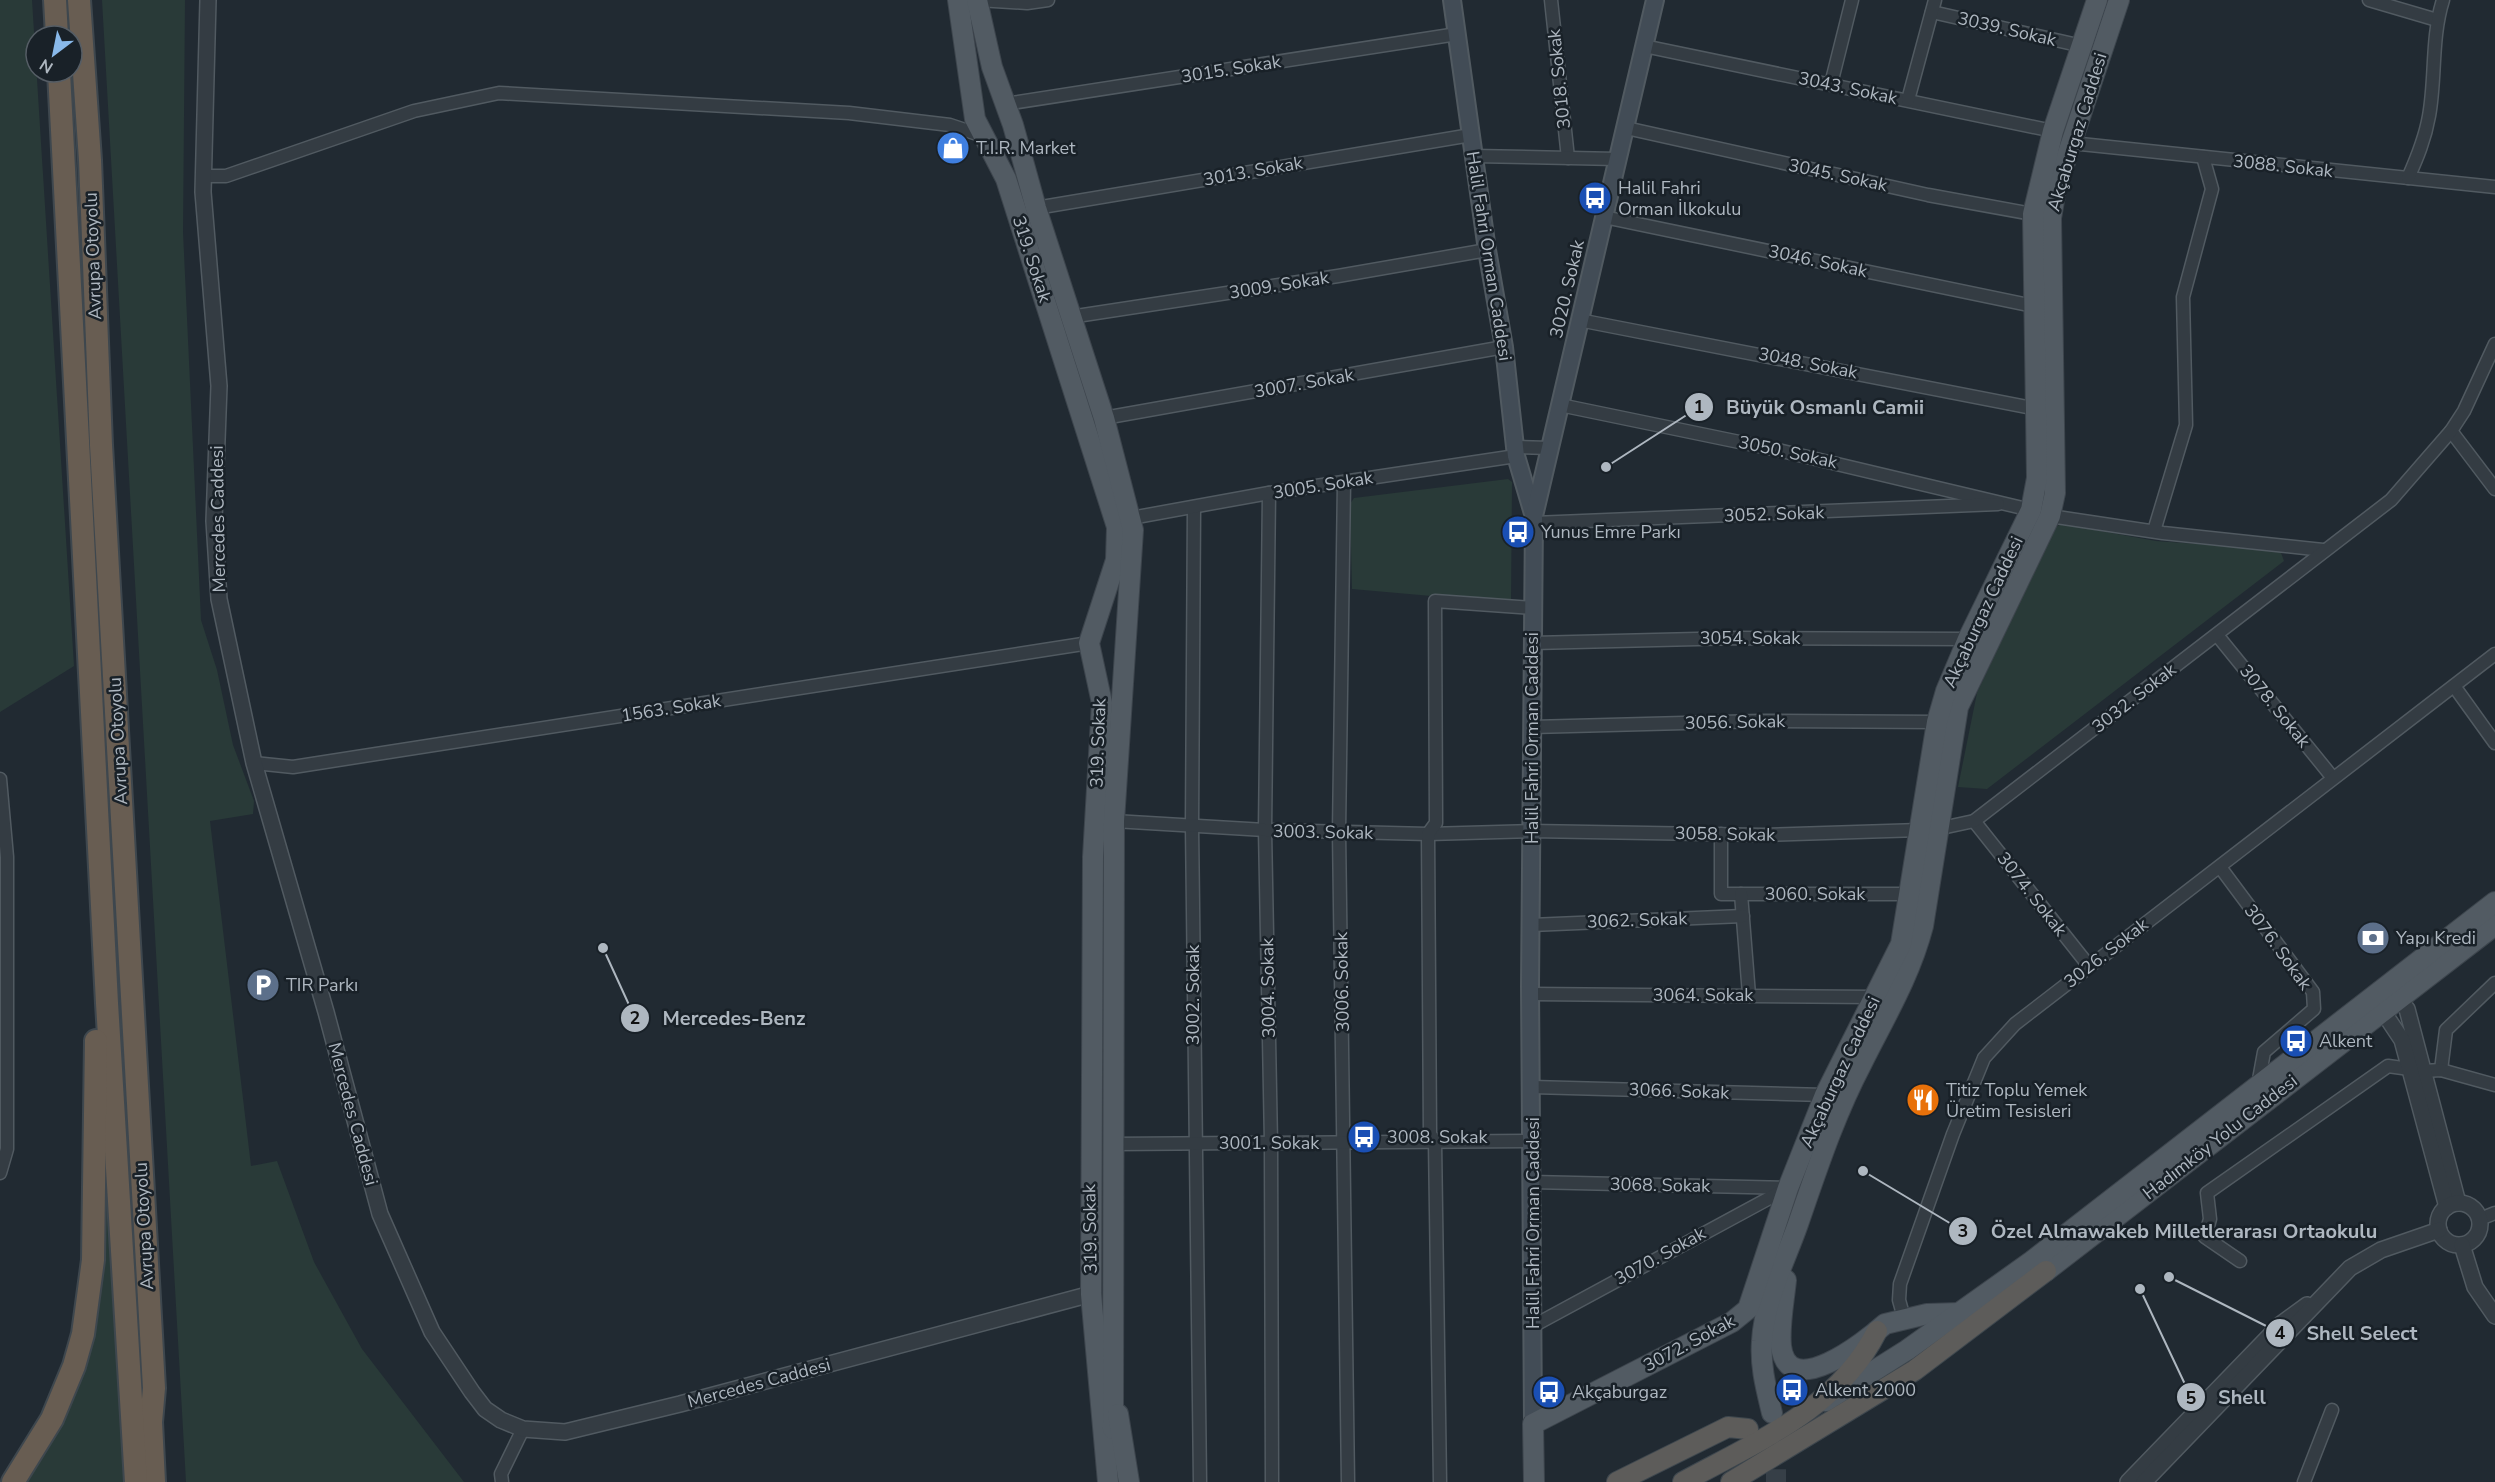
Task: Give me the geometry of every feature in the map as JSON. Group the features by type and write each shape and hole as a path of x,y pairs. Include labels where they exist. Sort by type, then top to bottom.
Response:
{"highway":[{"path":"55,0 56,24"},
{"name":"Avrupa Otoyolu","path":"79,0 90,160 101,434 154,1388 151,1422 154,1482"},
{"name":"Avrupa Otoyolu","path":"60,84 101,884 136,1482"},
{"path":"13,1482 41,1438 63,1394 77,1355 87,1308 93,1260 96,1159 94,951 95,921 101,884"},
{"name":"Hadımköy Yolu Caddesi","path":"1731,1482 1915,1370 2046,1271"},
{"path":"1683,1482 1752,1435 1811,1410 1848,1376 1877,1331"},
{"path":"154,1388 166,1482"},
{"path":"1617,1482 1728,1427 1752,1435"}],"main road":[{"name":"319. Sokak","path":"958,0 970,68 973,109 983,136 1005,179 1117,527 1116,560 1090,638 1102,703 1093,857 1091,1293 1108,1482"},
{"name":"319. Sokak","path":"978,0 992,68 1013,125 1036,208 1104,418 1134,530 1114,821 1113,1428 1117,1482"},
{"name":"Halil Fahri Orman Caddesi","path":"1452,0 1487,250 1504,347 1516,452 1534,520 1531,831 1534,1482"},
{"name":"3020. Sokak","path":"1534,520 1655,0"},
{"name":"Akçaburgaz Caddesi","path":"1798,1224 1835,1098 1900,944 1909,894 1928,830 1958,707 2032,510 2037,478 2033,306 2052,131 2097,0"},
{"name":"Akçaburgaz Caddesi","path":"1748,1309 1788,1188 1835,1098 1898,996 1916,954 1923,926 1937,722 1946,691 1968,639 2032,510 2055,493 2042,216 2056,189 2119,0"},
{"path":"973,109 989,101 1005,104"},
{"path":"983,136 1003,136 1013,125"},
{"path":"1090,638 1100,626 1108,624 1119,628 1127,637"},
{"path":"1093,663 1105,668 1113,668 1125,661"},
{"name":"Hadımköy Yolu Caddesi","path":"2046,1271 2384,1000 2426,953 2495,902"},
{"name":"Hadımköy Yolu Caddesi","path":"1811,1410 1961,1313 2258,1085 2495,926"},
{"path":"1798,1224 1786,1280 1781,1346 1790,1364 1800,1370 1818,1369 1885,1324 1904,1318 1961,1313"},
{"path":"1772,1413 1762,1377 1762,1339 1782,1266 1798,1224"},
{"name":"3072. Sokak","path":"1533,1424 1732,1322 1748,1309"},
{"path":"1113,1383 1129,1482"},
{"path":"1097,1482 1095,1437 1100,1405"}],"street":[{"name":"Mercedes Caddesi","path":"208,0 203,176 204,219 219,386 214,521 219,599 254,763 326,1012 380,1214 432,1332 472,1392 485,1409 501,1420 523,1429 565,1432 1091,1293"},
{"path":"978,0 1027,3 1048,0"},
{"name":"3018. Sokak","path":"1551,0 1568,158"},
{"path":"1830,84 1852,0"},
{"path":"2369,0 2437,20"},
{"path":"2408,178 2422,148 2430,114 2437,20 2443,0"},
{"path":"1908,100 1933,6"},
{"name":"3039. Sokak","path":"1933,6 2082,46"},
{"name":"3015. Sokak","path":"1005,104 1457,34"},
{"name":"3043. Sokak","path":"1644,46 2052,131"},
{"path":"203,176 226,176 414,111 499,93 849,113 950,125 983,136"},
{"path":"950,125 973,109"},
{"name":"3045. Sokak","path":"1626,128 1928,195 2042,216"},
{"name":"3013. Sokak","path":"1036,208 1471,135"},
{"name":"3088. Sokak","path":"2072,143 2495,187"},
{"path":"1474,156 1617,159"},
{"path":"2154,531 2186,425 2183,297 2212,189 2203,156"},
{"name":"3046. Sokak","path":"1604,218 2033,306"},
{"name":"3009. Sokak","path":"1070,317 1338,276 1487,250"},
{"name":"3048. Sokak","path":"1579,320 2037,409"},
{"name":"3032. Sokak","path":"1928,830 1974,821 2217,635 2323,550 2391,500 2451,431 2464,411 2495,344"},
{"name":"3007. Sokak","path":"1104,418 1504,347"},
{"name":"3050. Sokak","path":"1560,405 1778,450 2032,510"},
{"path":"2451,431 2495,489"},
{"name":"3005. Sokak","path":"1131,518 1269,493 1550,448"},
{"name":"3006. Sokak","path":"1344,482 1339,832 1348,1482"},
{"name":"3004. Sokak","path":"1269,493 1265,830 1271,1143 1272,1482"},
{"name":"3002. Sokak","path":"1194,507 1192,826 1200,1482"},
{"path":"2032,510 2154,531 2323,550"},
{"name":"3052. Sokak","path":"1534,520 2032,510"},
{"path":"1440,1482 1436,1142 1430,1134 1428,834 1436,823 1435,601 1533,608"},
{"name":"3078. Sokak","path":"2217,635 2333,778"},
{"name":"1563. Sokak","path":"254,763 293,767 1090,638"},
{"name":"3054. Sokak","path":"1533,643 1738,638 1968,639"},
{"name":"3026. Sokak","path":"1904,1318 1899,1300 1900,1284 1953,1134 1984,1058 2015,1024 2495,654"},
{"path":"2454,686 2495,743"},
{"name":"3056. Sokak","path":"1532,727 1760,722 1937,722"},
{"path":"0,779 6,835 7,1138 7,1149 0,1173"},
{"name":"3003. Sokak","path":"1114,821 1339,832 1428,834 1531,831"},
{"name":"3074. Sokak","path":"1974,821 2089,966"},
{"name":"3058. Sokak","path":"1531,831 1721,834 1928,830"},
{"name":"3060. Sokak","path":"1721,834 1721,894 1909,894"},
{"name":"3076. Sokak","path":"2220,867 2313,992 2314,1009 2264,1052 2258,1085"},
{"path":"1742,894 1749,994"},
{"name":"3062. Sokak","path":"1531,924 1743,916"},
{"path":"2441,1070 2446,1030 2495,983"},
{"name":"3064. Sokak","path":"1531,994 1749,994 1876,997"},
{"path":"2384,1000 2417,1070"},
{"path":"2384,1000 2407,1009 2417,1070 2453,1205"},
{"path":"2240,1261 2205,1237 2210,1219 2207,1193 2388,1066 2417,1070 2441,1070 2495,1085"},
{"name":"3066. Sokak","path":"1532,1087 1835,1098"},
{"name":"3001. Sokak","path":"1114,1144 1532,1141"},
{"name":"3068. Sokak","path":"1532,1182 1788,1188"},
{"name":"3070. Sokak","path":"1533,1326 1788,1188"},
{"path":"2453,1205 2472,1207 2480,1219 2475,1238 2462,1245 2446,1240 2439,1230 2439,1217 2453,1205"},
{"path":"2480,1219 2495,1213"},
{"path":"2144,1482 2349,1268 2381,1250 2439,1230"},
{"path":"2462,1245 2475,1287 2495,1316"},
{"path":"2128,1482 2281,1324 2339,1278"},
{"path":"2304,1482 2332,1410"},
{"path":"502,1482 501,1474 523,1429"}],"shaded area":[{"path":"0,0 32,0 34,24 24,24 24,84 37,84 74,666 0,712"},
{"path":"102,0 185,0 183,232 201,620 217,670 233,745 254,801 253,814 210,821 251,1166 277,1161 314,1262 362,1349 464,1482 186,1482"},
{"path":"1508,479 1512,482 1511,603 1352,589 1350,504 1354,498"},
{"path":"2062,524 2156,541 2280,550 2284,561 1987,789 1958,787 1977,693 2053,528"},
{"path":"108,1193 124,1482 23,1482 66,1413 89,1353 101,1274 104,1194"}],"tunnel":[{"path":"1763,1443 1776,1463 1776,1482"}],"place":[{"name":"T.I.R. Market","path":"953,148"},
{"name":"Halil Fahri Orman İlkokulu","path":"1595,198"},
{"name":"Büyük Osmanlı Camii","path":"1606,467"},
{"name":"Yunus Emre Parkı","path":"1518,532"},
{"name":"Yapı Kredi","path":"2373,938"},
{"name":"Mercedes-Benz","path":"603,948"},
{"name":"TIR Parkı","path":"263,985"},
{"name":"Alkent","path":"2296,1041"},
{"name":"Titiz Toplu Yemek Üretim Tesisleri","path":"1923,1100"},
{"name":"3008. Sokak","path":"1364,1137"},
{"name":"Özel Almawakeb Milletlerarası Ortaokulu","path":"1863,1171"},
{"name":"Shell Select","path":"2169,1277"},
{"name":"Shell","path":"2140,1289"},
{"name":"Alkent 2000","path":"1792,1390"},
{"name":"Akçaburgaz","path":"1549,1392"}]}
